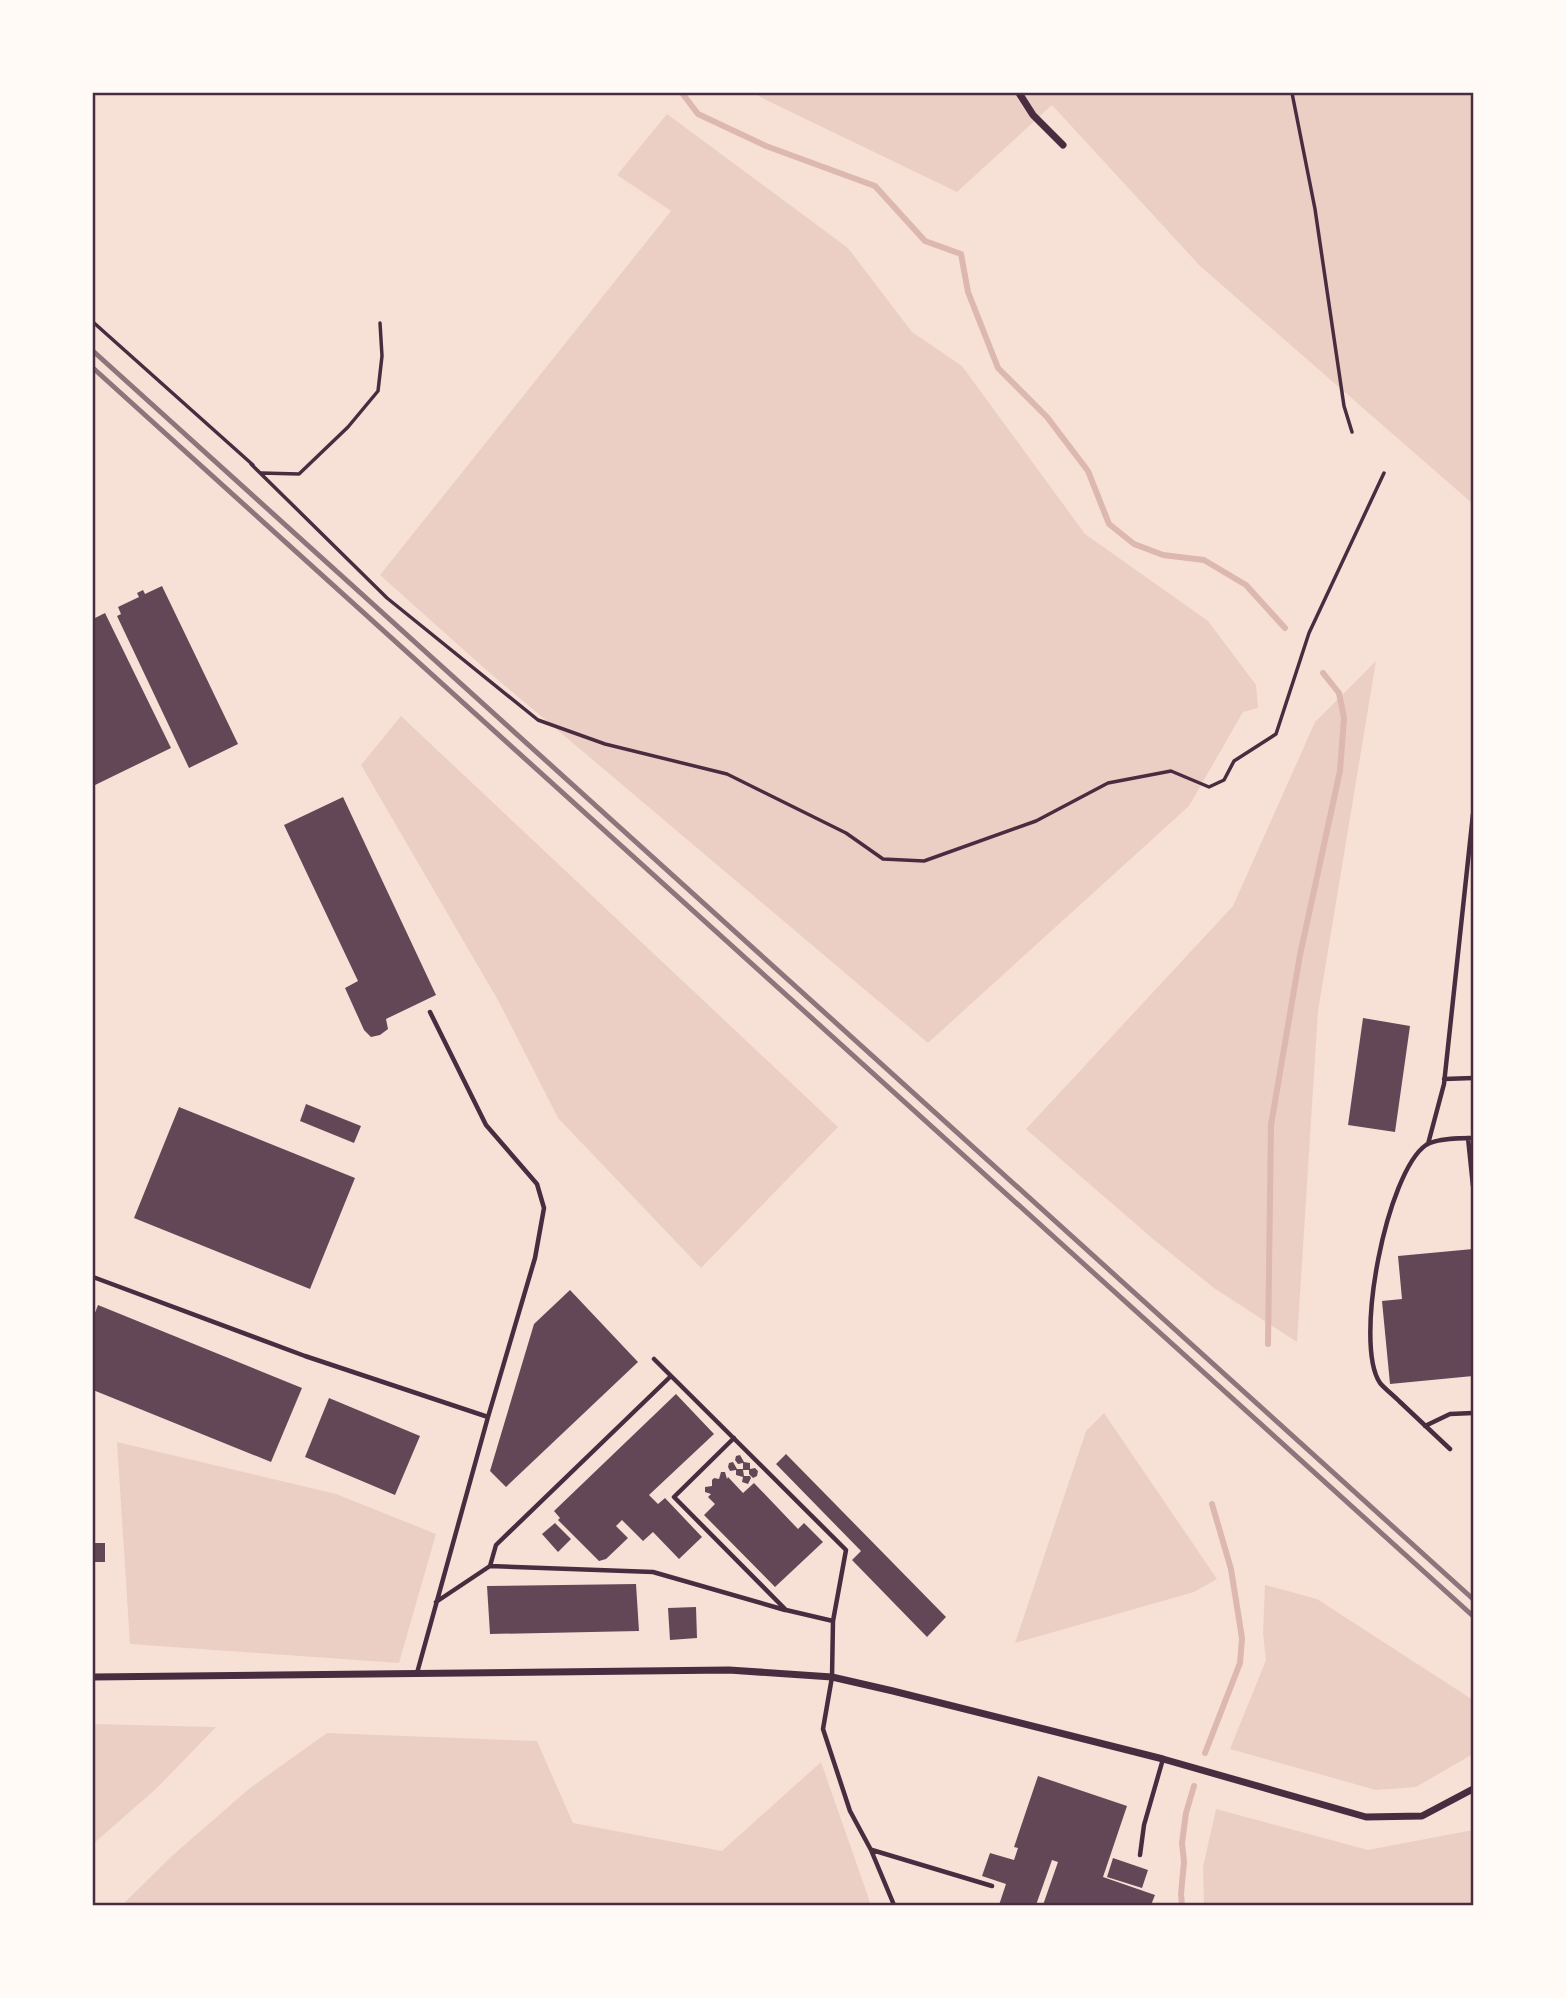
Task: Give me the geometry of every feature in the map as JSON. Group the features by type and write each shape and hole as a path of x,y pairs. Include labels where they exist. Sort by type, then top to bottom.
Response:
{"street":[{"path":"1019,93 1033,115 1063,145"},
{"path":"93,1677 729,1670 832,1677 1163,1759 1366,1817 1422,1816 1473,1789"}],"lane":[{"path":"1450,1449 1379,1382 1372,1359 1370,1308 1382,1244 1397,1188 1413,1158 1428,1144 1444,1079 1473,814"},
{"path":"417,1674 535,1258 544,1208 537,1184 486,1125 430,1012"},
{"path":"1444,1079 1473,1078"},
{"path":"1428,1144 1471,1138 1473,1186"},
{"path":"93,1278 305,1356 488,1417"},
{"path":"654,1359 846,1550 833,1621 832,1677 823,1729 850,1811 871,1850 894,1905"},
{"path":"490,1566 496,1545 671,1376"},
{"path":"1425,1426 1450,1414 1473,1413"},
{"path":"734,1438 674,1497 786,1610"},
{"path":"436,1602 490,1566 653,1572 833,1621"},
{"path":"1140,1855 1144,1825 1163,1759"},
{"path":"871,1850 992,1886"}],"path":[{"path":"1292,93 1315,209 1344,406 1352,432"},
{"path":"93,322 263,474 299,474 348,427 378,391 382,356 380,323"},
{"path":"251,464 387,598 538,720 605,744 727,774 846,833 883,859 924,861 1036,821 1108,783 1171,771 1209,787 1224,780 1234,761 1276,734 1309,634 1384,473"}],"shaded area":[{"path":"756,93 1473,93 1473,504 1200,266 1052,105 957,192"},
{"path":"667,114 848,248 912,332 962,366 1085,534 1208,621 1256,685 1258,708 1243,712 1189,806 928,1043 484,668 380,575 671,211 617,175"},
{"path":"1376,661 1318,1011 1297,1342 1214,1288 1026,1129 1233,906 1315,722"},
{"path":"401,716 838,1127 701,1268 558,1118 499,1002 361,765"},
{"path":"1104,1413 1217,1579 1194,1592 1015,1643 1086,1431"},
{"path":"117,1442 336,1494 436,1534 399,1663 130,1644"},
{"path":"1265,1585 1317,1599 1473,1700 1473,1754 1416,1787 1376,1790 1230,1749 1266,1660 1263,1633"},
{"path":"93,1724 216,1727 157,1788 93,1844"},
{"path":"327,1733 537,1741 573,1823 722,1851 821,1762 871,1905 122,1905 173,1855 250,1788"},
{"path":"1216,1809 1368,1850 1473,1830 1473,1905 1204,1905 1203,1867"}],"building":[{"path":"162,586 238,744 189,768 117,616 121,614 118,607 139,597 137,593 143,590 145,594"},
{"path":"105,613 171,748 93,786 93,619"},
{"path":"343,797 436,995 386,1019 388,1029 371,1037 364,1030 345,988 358,981 284,825"},
{"path":"1363,1018 1410,1026 1395,1132 1348,1125"},
{"path":"306,1104 361,1126 354,1143 300,1121"},
{"path":"179,1107 355,1178 310,1289 134,1218"},
{"path":"1473,1249 1473,1376 1390,1384 1382,1301 1402,1299 1398,1256"},
{"path":"570,1290 638,1362 506,1487 490,1471 534,1324"},
{"path":"98,1305 302,1388 271,1462 93,1390 93,1318"},
{"path":"676,1394 714,1434 649,1495 658,1504 665,1498 702,1537 679,1559 653,1532 643,1541 622,1520 616,1526 628,1538 606,1559 599,1561 558,1520 560,1518 554,1511"},
{"path":"329,1398 420,1436 395,1495 305,1457"},
{"path":"786,1454 946,1617 927,1637 852,1560 861,1551 776,1464"},
{"path":"740,1455 744,1462 750,1463 750,1469 755,1468 758,1471 753,1478 749,1470 743,1470 744,1476 751,1478 748,1484 742,1482 743,1477 736,1475 736,1470 730,1471 728,1467 729,1463 733,1462 737,1469 743,1469 743,1463 738,1464 735,1460 736,1456"},
{"path":"721,1472 725,1472 727,1479 728,1477 743,1493 754,1483 798,1529 804,1523 823,1542 775,1587 704,1515 715,1504 708,1497 711,1494 705,1492 705,1487 712,1486 712,1480 719,1479"},
{"path":"555,1523 571,1539 558,1552 542,1534"},
{"path":"93,1543 105,1543 105,1562 93,1562"},
{"path":"636,1584 639,1631 490,1634 487,1586"},
{"path":"696,1607 697,1638 670,1640 668,1608"},
{"path":"1038,1776 1127,1806 1103,1877 1155,1895 1151,1905 1043,1905 1058,1862 1052,1860 1036,1905 999,1905 1006,1884 982,1876 990,1853 1014,1860 1018,1848 1014,1847"},
{"path":"1113,1858 1148,1870 1142,1888 1107,1877"}],"waterway":[{"path":"682,93 698,114 766,146 875,186 925,241 961,254 968,292 998,368 1047,417 1088,471 1109,524 1134,544 1163,555 1204,560 1246,585 1285,628"},
{"path":"1268,1344 1271,1125 1300,955 1340,771 1344,718 1339,693 1323,673"},
{"path":"1205,1753 1240,1663 1242,1638 1231,1569 1212,1504"},
{"path":"1182,1905 1182,1843 1186,1813 1194,1786"}],"railway":[{"path":"93,351 1473,1599"},
{"path":"93,368 1473,1616"}]}
